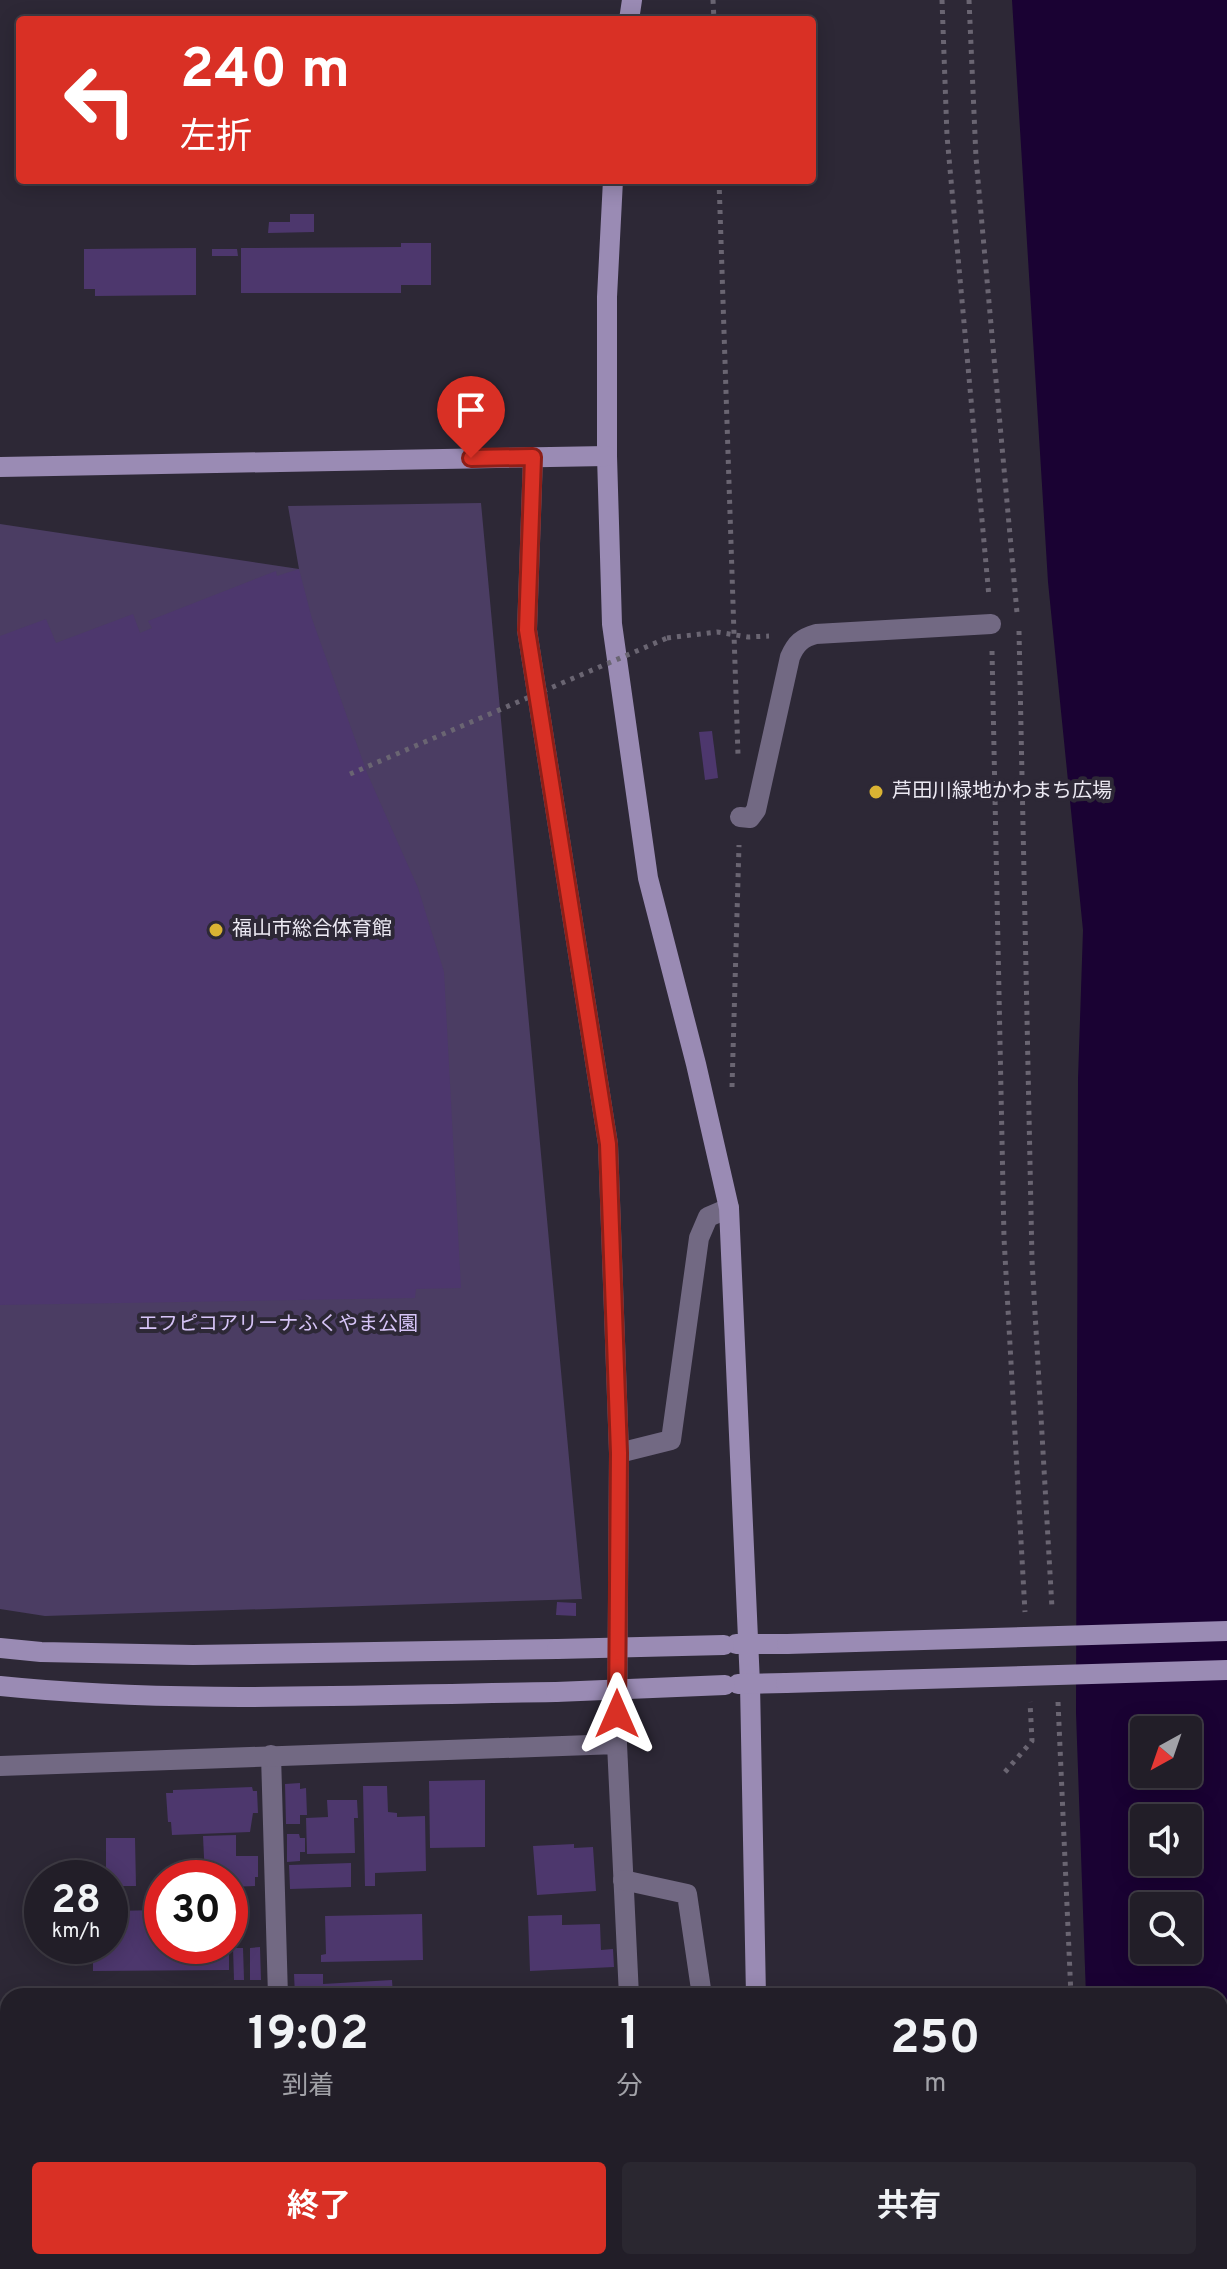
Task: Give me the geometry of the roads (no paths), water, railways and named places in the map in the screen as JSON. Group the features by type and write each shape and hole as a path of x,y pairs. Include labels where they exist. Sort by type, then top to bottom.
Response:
{"street":[{"path":"613,184 607,297 607,456 612,624 648,878 729,1208 749,1643 756,1988"},
{"path":"0,467 607,456"},
{"path":"533,457 527,630 608,1144 619,1453 617,1744 629,1988"},
{"path":"740,817 750,818 756,810 790,657 795,645 804,637 991,624"},
{"path":"619,1453 671,1440 699,1238 708,1217 729,1208"},
{"path":"0,1648 41,1652 193,1655 787,1644 1227,1631"},
{"path":"0,1686 195,1696 556,1692 1227,1670"},
{"path":"0,1766 617,1744"},
{"path":"271,1755 278,1988"},
{"path":"623,1880 687,1894 701,1988"}],"place":[{"name":"芦田川緑地かわまち広場","path":"876,792"},
{"name":"福山市総合体育館","path":"216,930"}],"park label":[{"name":"エフピコアリーナふくやま公園","path":"278,1325"}]}
